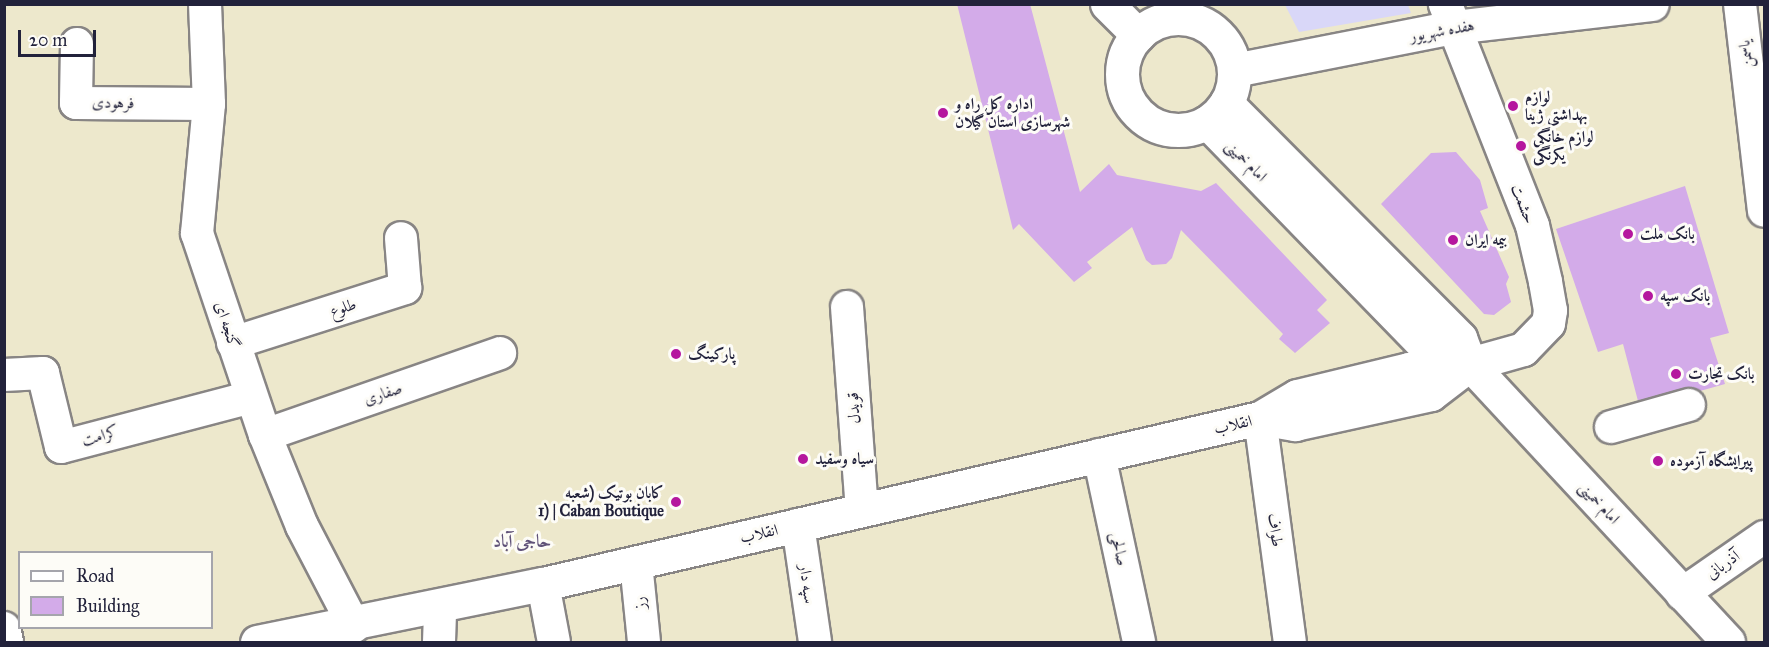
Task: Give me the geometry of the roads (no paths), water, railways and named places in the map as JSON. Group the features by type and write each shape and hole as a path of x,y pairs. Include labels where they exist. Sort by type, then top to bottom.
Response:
{"main road":[{"path":"1107,4 1138,35"},
{"name":"هفده شهریور","path":"1234,70 1413,35 1445,12 1652,4"},
{"name":"حشمت","path":"1445,12 1532,225 1550,310 1540,335 1523,349 1470,364"},
{"path":"1188,19 1220,37 1230,52 1234,70 1216,113 1190,129 1172,130 1140,116 1122,84 1127,50 1138,35 1152,24 1188,19"},
{"name":"امام خمینی","path":"1216,113 1433,354 1470,364 1728,642"},
{"name":"انقلاب","path":"257,642 354,626 543,584 1260,418 1295,424 1431,394 1470,364"}],"street":[{"name":"گنجه ای","path":"205,4 209,104 197,233 265,435 303,526 354,626"},
{"name":"یاسمن","path":"1740,4 1764,211"},
{"name":"فرهودی","path":"77,44 76,103 209,104"},
{"name":"طلوع","path":"233,343 405,288 401,238"},
{"name":"قویدل","path":"848,307 862,509"},
{"name":"صفاری","path":"265,435 500,353"},
{"name":"کرامت","path":"4,375 44,373 61,447 251,396"},
{"path":"1611,428 1689,405"},
{"name":"طواف","path":"1260,418 1290,642"},
{"name":"صالحی","path":"1099,455 1138,642"},
{"name":"سپه دار","path":"798,525 815,642"},
{"name":"آذربانی","path":"1682,594 1764,537"},
{"name":"رز","path":"636,562 644,642"},
{"path":"543,584 554,642"},
{"path":"439,642 440,606"},
{"path":"4,628 7,642"}],"place":[{"name":"لوازم بهداشتی ژینا","path":"1513,106"},
{"name":"اداره کل راه و شهرسازی استان گیلان","path":"943,113"},
{"name":"لوازم خانگی یکرنگی","path":"1521,146"},
{"name":"بانک ملت","path":"1628,234"},
{"name":"بیمه ایران","path":"1453,240"},
{"name":"بانک سپه","path":"1648,296"},
{"name":"پارکینگ","path":"676,354"},
{"name":"بانک تجارت","path":"1676,374"},
{"name":"سیاه وسفید","path":"803,459"},
{"name":"پیرایشگاه آزموده","path":"1658,461"},
{"name":"کابان بوتیک (شعبه 1) | Caban Boutique","path":"676,502"}],"district":[{"name":"حاجی آباد","path":"522,541"}]}
